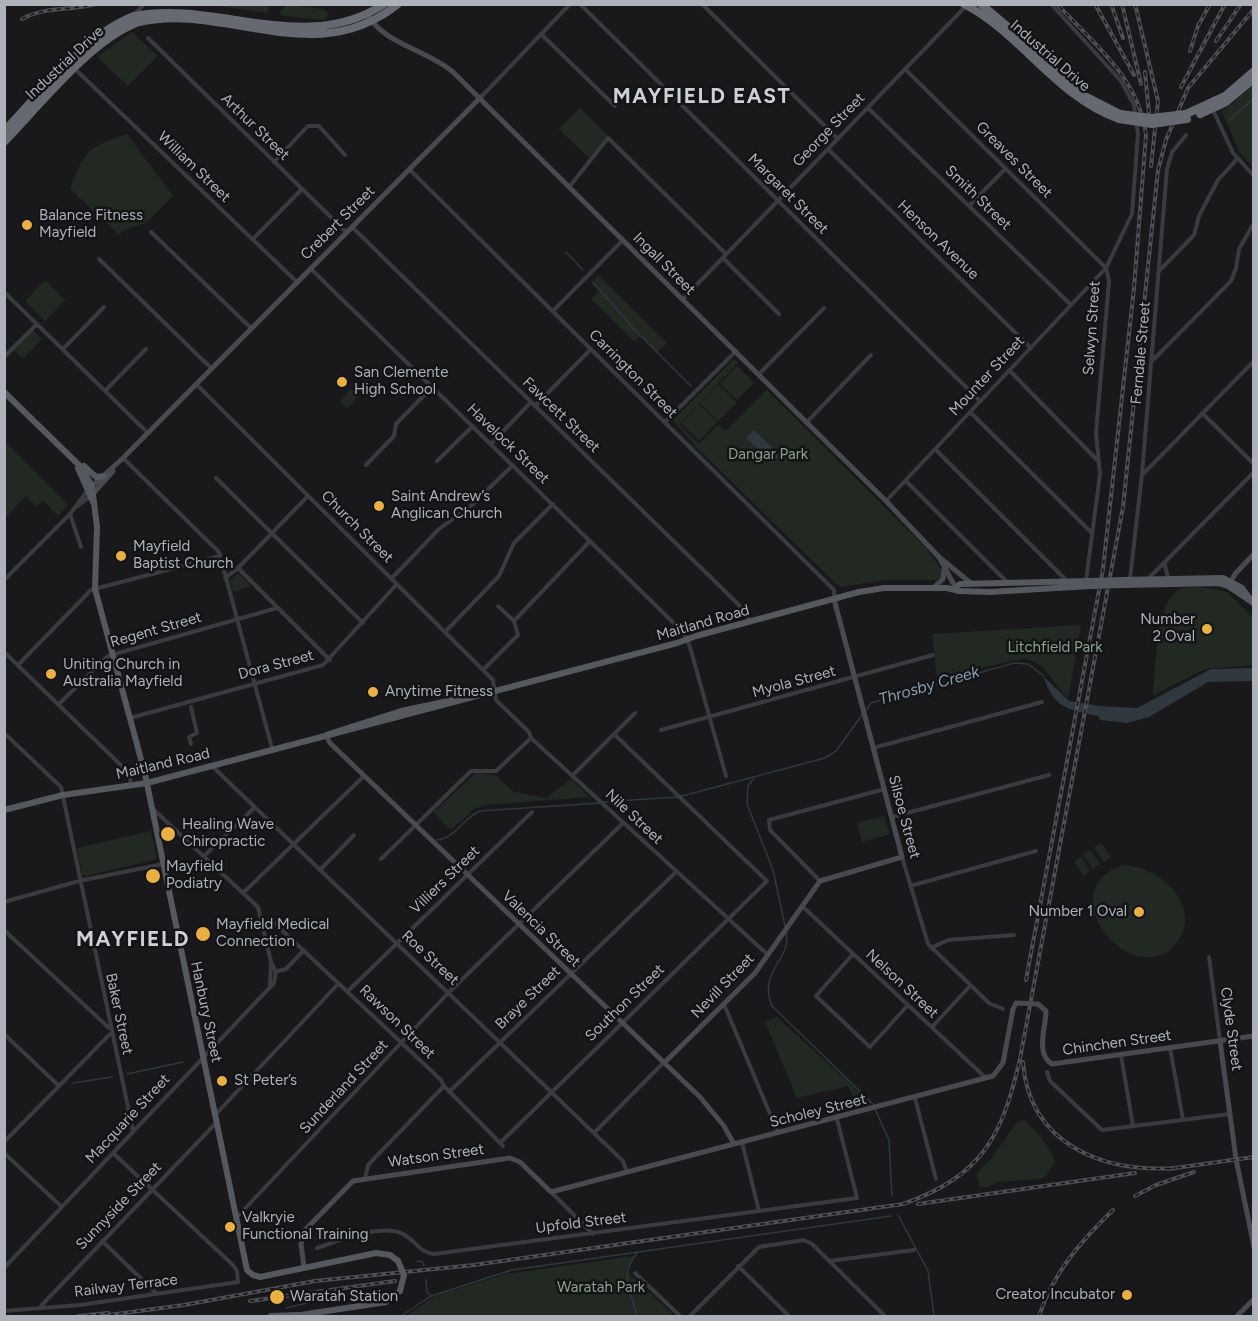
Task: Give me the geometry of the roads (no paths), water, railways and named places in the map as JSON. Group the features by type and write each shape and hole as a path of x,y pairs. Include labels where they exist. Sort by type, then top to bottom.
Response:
{"highway":[{"name":"Industrial Drive","path":"4,142 98,42 136,23 178,15 320,33 342,30 384,4"},
{"name":"Industrial Drive","path":"4,131 98,42 134,16 157,9 190,7 321,25 368,15 398,4"},
{"name":"Industrial Drive","path":"981,4 1077,92 1119,116"},
{"name":"Industrial Drive","path":"966,5 994,24 1073,96 1089,107 1119,116 1152,124 1213,110 1239,93 1254,79"},
{"name":"Industrial Drive","path":"1187,117 1225,96 1254,71"}],"main road":[{"path":"4,392 71,457 96,477 104,476"},
{"name":"Hanbury Street","path":"71,457 88,476 97,527 95,589 147,783 247,1268 253,1275 262,1276 304,1267"},
{"name":"Maitland Road","path":"1125,582 1209,576 1230,583 1253,603"},
{"name":"Maitland Road","path":"4,810 63,795 147,783 326,735 401,711 450,698 460,699 495,690 874,589 933,588 960,584 1089,583"},
{"name":"Maitland Road","path":"953,585 959,591 990,592 1089,583 1230,583"},
{"path":"272,1316 298,1316 386,1302 400,1291 404,1275 398,1262 390,1256 376,1253 304,1267"}],"street":[{"path":"134,16 144,4"},
{"name":"Crebert Street","path":"91,492 104,476 409,170 570,4"},
{"name":"Margaret Street","path":"580,4 980,401"},
{"path":"702,4 838,139"},
{"name":"Selwyn Street","path":"1051,4 1121,81 1137,119 1132,214 1106,268 1109,281 1096,433 1100,474 1092,533 1089,583"},
{"name":"George Street","path":"683,299 966,5"},
{"name":"Ingall Street","path":"368,15 393,40 446,66 480,98 736,351 939,557 972,585"},
{"path":"541,34 615,106"},
{"name":"Arthur Street","path":"148,38 346,232"},
{"name":"William Street","path":"75,69 297,282"},
{"name":"Greaves Street","path":"906,69 1106,268"},
{"name":"Smith Street","path":"868,108 1071,305"},
{"path":"1213,110 1237,159 1254,176"},
{"path":"274,162 308,126 314,124 319,126 345,155"},
{"name":"Ferndale Street","path":"1125,582 1142,474 1168,159 1186,135"},
{"path":"570,186 608,138 779,314"},
{"name":"Henson Avenue","path":"828,149 1031,348"},
{"path":"1159,271 1194,235 1199,216 1218,180 1237,159"},
{"path":"969,206 1005,169"},
{"name":"Carrington Street","path":"409,170 834,590 834,599"},
{"path":"253,239 302,189"},
{"path":"1152,361 1227,284 1235,272 1239,249 1254,223"},
{"name":"Fawcett Street","path":"352,227 748,615 751,622"},
{"path":"151,232 251,328"},
{"path":"553,311 623,240"},
{"path":"99,259 211,368"},
{"name":"Havelock Street","path":"310,268 553,504 683,632 687,639"},
{"name":"Mounter Street","path":"886,501 1106,268"},
{"path":"4,292 148,433"},
{"path":"63,349 104,307"},
{"path":"759,374 824,308"},
{"path":"4,357 37,324"},
{"path":"105,391 146,349"},
{"path":"491,444 591,349"},
{"path":"665,422 736,351"},
{"path":"807,422 871,355"},
{"path":"1142,474 1254,361"},
{"path":"1009,370 1099,462"},
{"name":"Church Street","path":"196,384 494,680 495,690"},
{"path":"366,465 394,436 395,426 432,387"},
{"path":"970,412 1092,533"},
{"path":"1202,413 1254,464"},
{"path":"437,461 472,426"},
{"path":"935,449 1068,582"},
{"path":"123,458 216,549 220,556 272,748"},
{"name":"Crebert Street","path":"4,580 123,458"},
{"path":"391,579 439,529 472,505 513,465"},
{"path":"1148,579 1254,472"},
{"path":"216,478 363,623"},
{"path":"906,481 1008,584"},
{"path":"225,578 238,568 308,496"},
{"path":"445,632 499,576 514,543 553,504"},
{"path":"70,514 81,547"},
{"path":"514,621 590,541"},
{"path":"1230,583 1254,554"},
{"path":"18,665 89,591 220,556"},
{"name":"Ingall Street","path":"939,557 953,585"},
{"path":"1165,564 1164,570 1168,578"},
{"path":"933,588 944,577 944,567"},
{"path":"951,567 955,577 953,585"},
{"path":"238,568 330,660"},
{"name":"Dora Street","path":"130,718 316,668 330,660 397,584"},
{"name":"Silsoe Street","path":"834,599 926,939 931,948 970,986 989,1003 1003,1009"},
{"path":"483,670 518,635 514,621 498,606"},
{"name":"Regent Street","path":"59,704 104,658 113,654 277,608"},
{"path":"687,639 726,776"},
{"path":"4,652 129,773 131,786"},
{"name":"Myola Street","path":"661,730 933,655"},
{"name":"Nile Street","path":"495,690 496,700 529,732 531,738 573,774 727,920 768,955"},
{"path":"873,748 1042,702"},
{"path":"191,707 199,734 189,737 191,744"},
{"path":"573,774 635,713"},
{"path":"4,733 57,783 63,795"},
{"name":"Southon Street","path":"502,1144 766,881 614,734"},
{"name":"Valencia Street","path":"326,735 330,743 415,826 711,1108 734,1144"},
{"path":"381,859 471,771 496,771 531,738"},
{"name":"Roe Street","path":"212,766 553,1091 622,1161 627,1172"},
{"path":"892,817 1049,775"},
{"path":"243,893 364,776"},
{"path":"885,789 767,822 770,830 820,881 903,857"},
{"name":"Baker Street","path":"63,795 110,1030 133,1131"},
{"path":"151,807 258,908 274,972"},
{"path":"204,855 254,808"},
{"name":"Villiers Street","path":"348,991 532,812"},
{"name":"Sunderland Street","path":"237,1217 449,992 623,823"},
{"path":"320,870 354,835"},
{"path":"910,886 1036,851"},
{"path":"4,902 79,881 163,864"},
{"name":"Braye Street","path":"449,1092 676,872"},
{"name":"Nevill Street","path":"594,1132 755,973 820,881"},
{"name":"Nelson Street","path":"802,906 986,1079"},
{"name":"Rawson Street","path":"270,919 441,1080 449,1092 502,1144"},
{"path":"4,930 110,1030 4,1142"},
{"path":"931,948 948,940 1014,935"},
{"name":"Macquarie Street","path":"4,1268 276,980 274,972 286,969 304,950"},
{"path":"853,954 816,996 861,1039 870,1047 908,1005"},
{"name":"Clyde Street","path":"1209,957 1236,1162 1254,1247"},
{"name":"Sunnyside Street","path":"41,1307 216,1119 339,982"},
{"path":"932,1027 970,986"},
{"name":"Chinchen Street","path":"986,1079 1002,1066 1013,1010 1016,1003 1021,1001 1038,1004 1045,1008 1047,1014 1042,1037 1044,1053 1049,1062 1121,1055 1254,1036"},
{"path":"724,1003 778,1134"},
{"path":"4,1034 58,1086"},
{"path":"1170,1048 1183,1120"},
{"path":"1121,1055 1133,1126"},
{"path":"1047,1072 1050,1081 1102,1130 1230,1114"},
{"name":"Scholey Street","path":"551,1192 986,1079"},
{"path":"304,1267 300,1242 305,1229 350,1182 365,1179 368,1165 444,1086"},
{"path":"915,1098 936,1179"},
{"name":"Upfold Street","path":"317,1248 384,1230 404,1234 423,1251 431,1254 857,1197 837,1119"},
{"path":"741,1142 759,1211"},
{"path":"4,1153 62,1208"},
{"path":"113,1153 151,1189"},
{"name":"Watson Street","path":"365,1179 510,1158 520,1162 551,1192"},
{"name":"Railway Terrace","path":"4,1311 80,1305 234,1284 239,1278 237,1271 151,1189"},
{"path":"551,1192 593,1234"},
{"path":"690,1317 759,1247 804,1240 812,1244 885,1317"},
{"path":"102,1241 157,1294"},
{"path":"828,1261 914,1250"},
{"path":"738,1266 789,1317"},
{"path":"635,1273 680,1317"},
{"path":"1238,1316 1254,1299"}],"waterway":[{"path":"1229,120 1254,98"},
{"path":"566,252 583,270"},
{"path":"593,282 634,329 691,386"},
{"name":"Throsby Creek","path":"865,711 871,703 1014,663 1028,664 1044,676"},
{"name":"Throsby Creek","path":"682,796 825,758 836,751 862,715"},
{"path":"754,778 748,786 747,804 773,870 785,926"},
{"name":"Throsby Creek","path":"604,802 677,797"},
{"name":"Throsby Creek","path":"437,840 449,836 480,811 600,803"},
{"path":"786,931 785,950 769,983 772,1006 873,1104"},
{"path":"127,1074 183,1062"},
{"path":"73,1083 112,1077"},
{"path":"875,1109 889,1140 892,1196"},
{"path":"898,1215 928,1271 934,1316"},
{"path":"401,1316 431,1296 512,1270 891,1216"},
{"path":"637,1253 628,1269 627,1277 637,1316"},
{"path":"417,1261 423,1262 424,1266"},
{"path":"426,1280 427,1293 431,1295"},
{"path":"286,1308 316,1301 322,1303"}],"railway":[{"path":"22,19 49,10 96,4"},
{"path":"1026,980 1103,569 1134,288 1146,135 1142,115 1125,79 1100,48 1057,4"},
{"path":"1095,4 1134,75"},
{"path":"1111,4 1123,38"},
{"path":"1122,4 1141,84"},
{"path":"1135,4 1158,101 1151,166"},
{"path":"1190,51 1198,26 1210,4"},
{"path":"1181,87 1225,4"},
{"path":"1216,41 1241,4"},
{"path":"101,1316 184,1305 315,1281 474,1265 903,1204 930,1193 970,1166 996,1132 1005,1111 1020,1059 1123,507 1158,170 1166,140 1188,88 1254,9"},
{"path":"1145,72 1149,114"},
{"path":"1023,1062 1028,1091 1039,1114 1055,1133 1075,1148 1098,1159 1123,1165 1176,1168"},
{"path":"1168,1169 1254,1157"},
{"path":"1135,1196 1156,1185 1194,1172"},
{"path":"918,1204 1135,1173"},
{"path":"1039,1316 1052,1286 1069,1259 1113,1210"},
{"path":"250,1301 395,1281"},
{"path":"78,1316 108,1313"}],"place":[{"name":"Balance Fitness Mayfield","path":"27,225"},
{"name":"San Clemente High School","path":"342,382"},
{"name":"Saint Andrew’s Anglican Church","path":"379,506"},
{"name":"Mayfield Baptist Church","path":"121,556"},
{"name":"Number 2 Oval","path":"1207,629"},
{"name":"Uniting Church in Australia Mayfield","path":"51,674"},
{"name":"Anytime Fitness","path":"373,692"},
{"name":"Healing Wave Chiropractic","path":"168,834"},
{"name":"Mayfield Podiatry","path":"153,876"},
{"name":"Number 1 Oval","path":"1139,912"},
{"name":"Mayfield Medical Connection","path":"203,934"},
{"name":"St Peter’s","path":"222,1081"},
{"name":"Valkryie Functional Training","path":"230,1227"},
{"name":"Creator Incubator","path":"1127,1295"},
{"name":"Waratah Station","path":"277,1297"}],"district":[{"name":"MAYFIELD EAST","path":"702,97"},
{"name":"MAYFIELD","path":"133,940"}],"park label":[{"name":"Dangar Park","path":"768,455"},
{"name":"Litchfield Park","path":"1055,648"},
{"name":"Waratah Park","path":"601,1288"}]}
